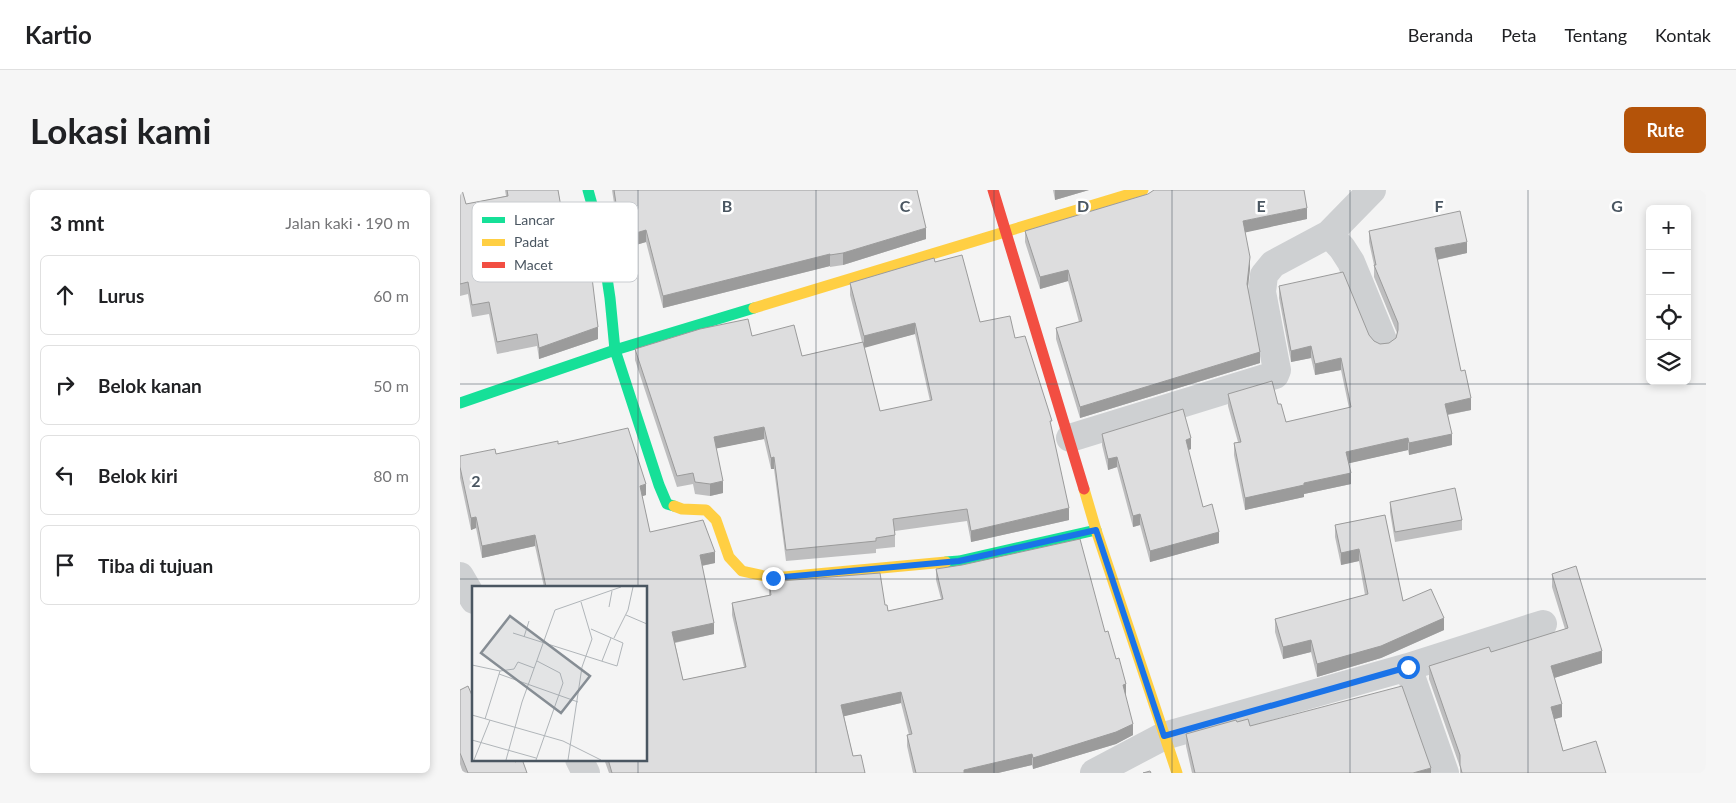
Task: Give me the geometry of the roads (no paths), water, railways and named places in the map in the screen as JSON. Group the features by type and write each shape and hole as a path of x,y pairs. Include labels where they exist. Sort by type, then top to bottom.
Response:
{"street":[{"path":"993,190 1070,438 1096,530 1177,773"},
{"path":"460,403 615,350 1143,190"},
{"path":"1070,438 1275,375 1277,370 1262,292 1264,274 1273,264 1329,234 1372,190"},
{"path":"1329,234 1342,248 1351,262 1383,340"},
{"path":"608,282 615,350 659,485 667,504 682,509 706,510 716,520 730,557 742,571 773,578 959,561 1096,530"},
{"path":"460,576 472,597"},
{"path":"1094,773 1164,736 1408,667 1543,624"},
{"path":"1408,667 1445,773"},
{"path":"580,760 586,773"}]}
